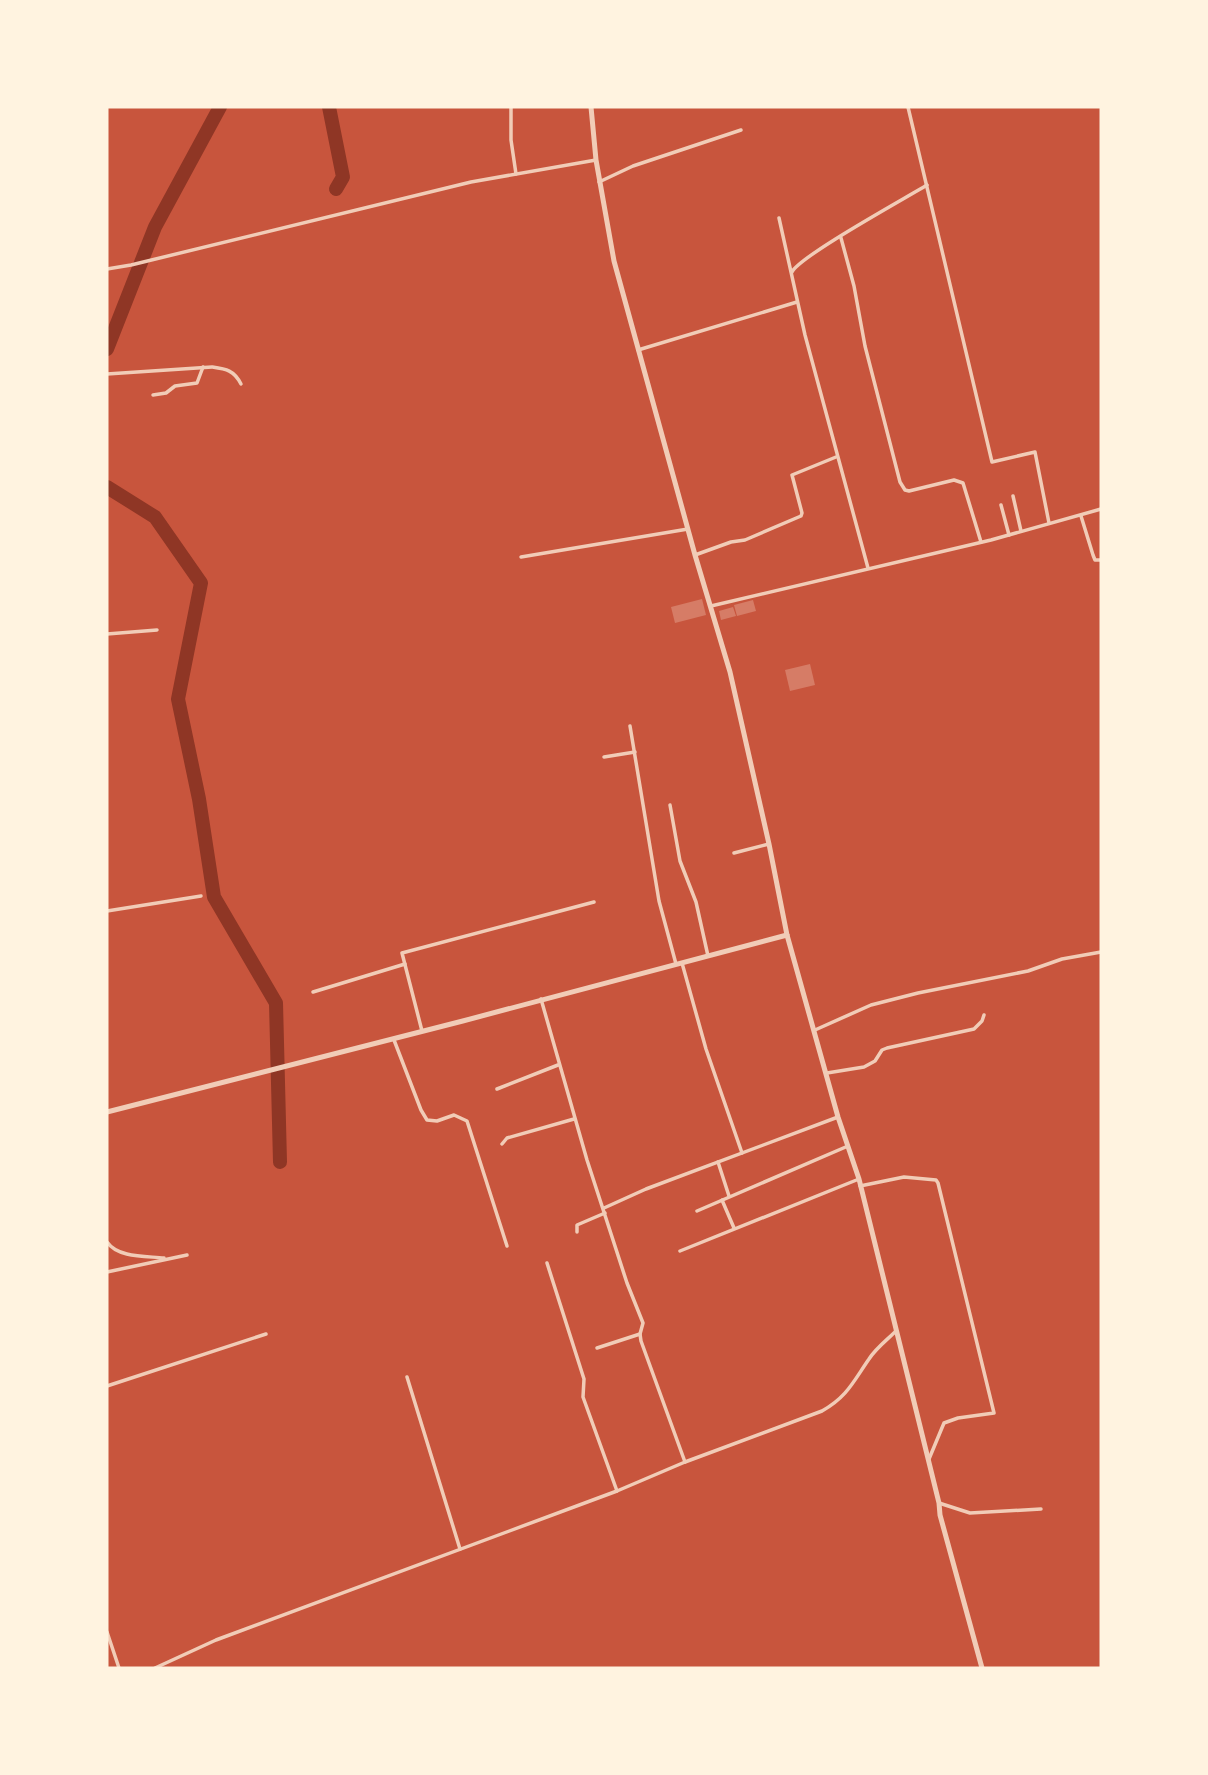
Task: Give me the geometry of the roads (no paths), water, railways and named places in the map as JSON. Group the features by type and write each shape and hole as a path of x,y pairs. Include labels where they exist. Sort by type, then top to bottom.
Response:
{"street":[{"path":"511,107 511,139 516,174"},
{"path":"592,107 599,182 614,261 729,669 787,935 859,1183 940,1514 982,1668"},
{"path":"908,107 992,463 1035,452 1049,523"},
{"path":"599,182 633,166 741,130"},
{"path":"107,269 471,182 596,160"},
{"path":"791,274 796,265 927,185"},
{"path":"779,218 836,457 868,568"},
{"path":"841,237 854,286 865,346 900,482 905,490 909,491 954,480 962,482 981,542"},
{"path":"638,350 797,302"},
{"path":"107,374 204,367 230,370 236,374 240,384"},
{"path":"153,396 166,393 175,386 197,383 204,367"},
{"path":"695,555 731,542 746,540 801,516 793,475 836,457"},
{"path":"1013,496 1021,531"},
{"path":"1001,505 1009,535"},
{"path":"711,606 981,542 1101,509"},
{"path":"1081,516 1093,555 1096,560 1101,560"},
{"path":"521,557 688,529"},
{"path":"107,634 157,630"},
{"path":"630,726 659,901 742,1153"},
{"path":"604,757 635,752"},
{"path":"670,805 680,861 696,902 708,956"},
{"path":"734,853 769,844"},
{"path":"107,911 201,896"},
{"path":"422,1031 402,953 594,902"},
{"path":"107,1112 787,935"},
{"path":"815,1030 872,1004 1028,971 1062,959 1101,951"},
{"path":"313,992 405,964"},
{"path":"541,999 574,1119 627,1283 643,1323 640,1334 685,1462"},
{"path":"827,1073 864,1066 875,1061 876,1056 887,1048 974,1029 984,1015"},
{"path":"393,1038 427,1120 437,1121 454,1115 467,1121 507,1246"},
{"path":"497,1089 558,1065"},
{"path":"578,1232 578,1225 605,1211 718,1162 838,1117"},
{"path":"502,1144 507,1138 574,1119"},
{"path":"697,1211 848,1146"},
{"path":"718,1162 729,1196"},
{"path":"680,1251 719,1237 734,1228 859,1183 904,1177 936,1180 994,1413 958,1418 944,1423 929,1461"},
{"path":"722,1200 734,1228"},
{"path":"107,1242 111,1249 119,1252 170,1258"},
{"path":"107,1272 187,1255"},
{"path":"547,1263 584,1379 583,1397 617,1491"},
{"path":"156,1668 216,1640 617,1491 685,1462 822,1411 836,1403 849,1390 871,1356 896,1331"},
{"path":"107,1386 266,1334"},
{"path":"597,1348 640,1334"},
{"path":"407,1377 460,1549"},
{"path":"939,1503 970,1513 1041,1509"},
{"path":"107,1632 119,1668"}],"waterway":[{"path":"107,349 155,227 220,107"},
{"path":"329,107 343,177 336,189"},
{"path":"107,487 155,517 201,583 178,699 199,799 214,897 276,1003 280,1162"}]}
